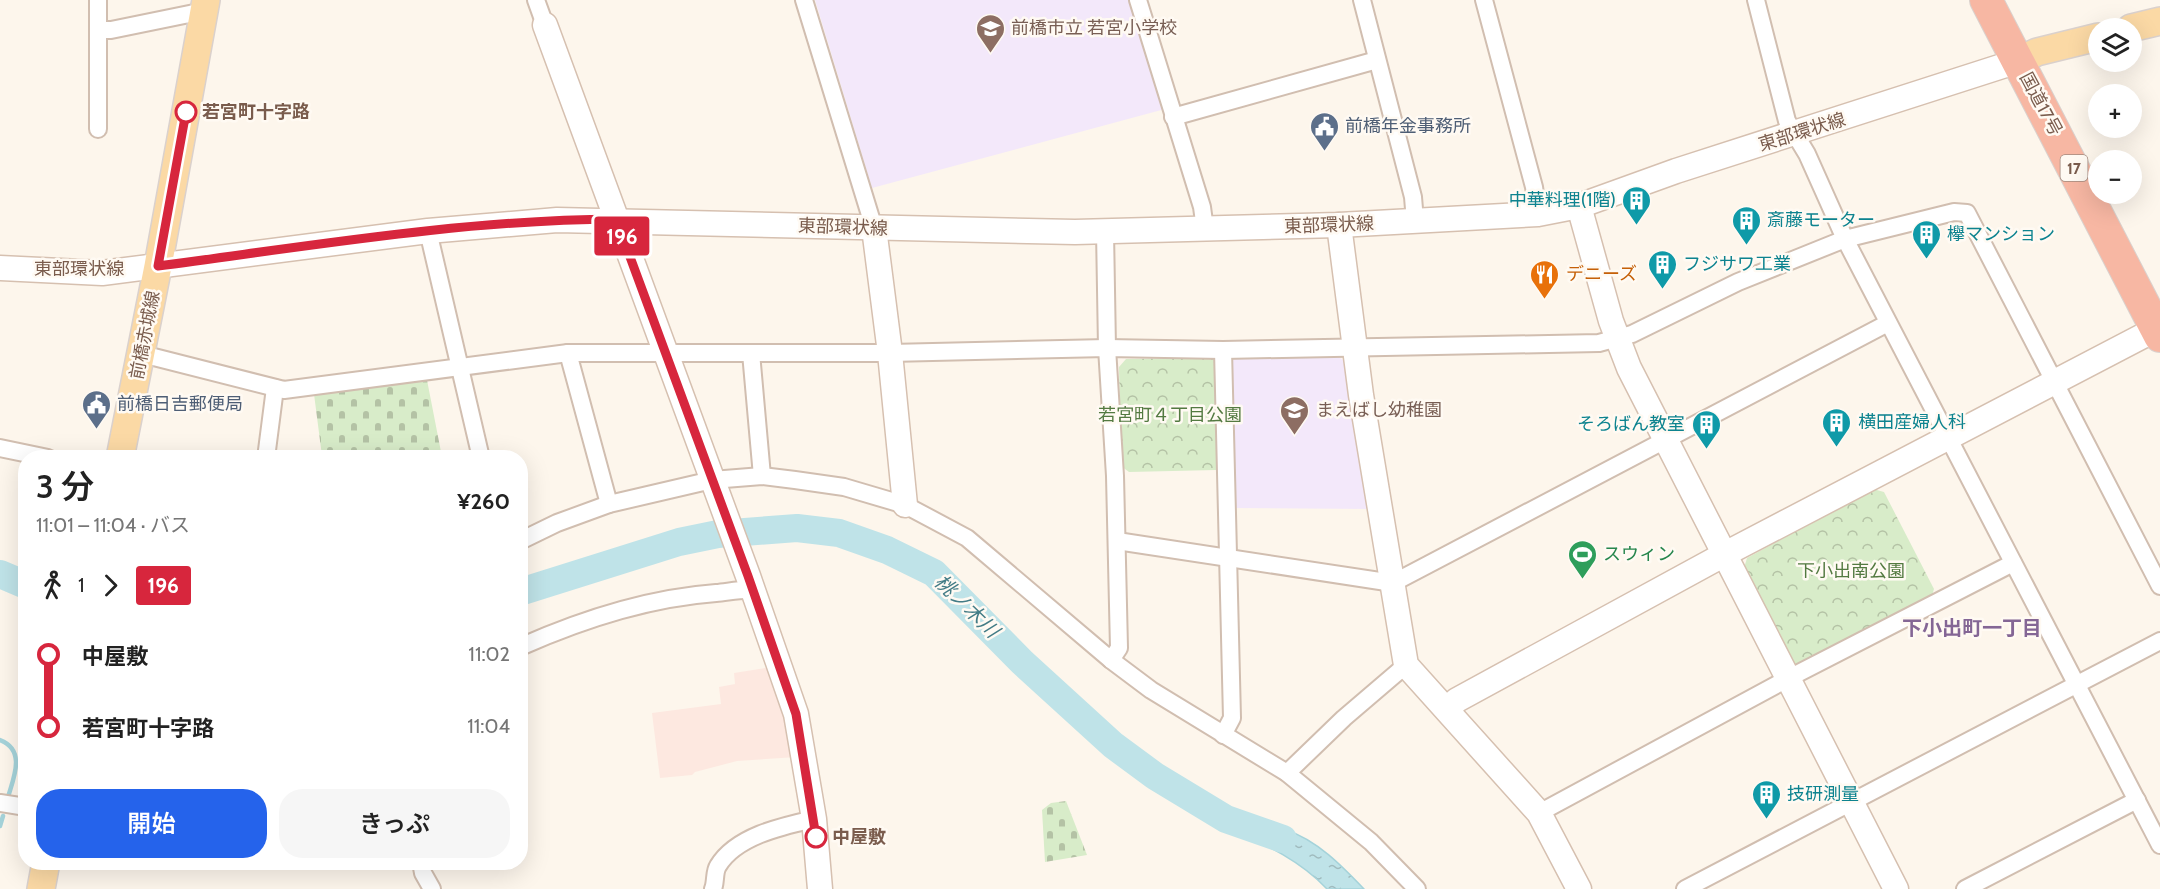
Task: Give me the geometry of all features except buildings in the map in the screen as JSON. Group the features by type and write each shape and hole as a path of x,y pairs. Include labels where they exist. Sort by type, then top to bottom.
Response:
{"highway":[{"name":"国道17号","path":"1986,0 2027,56 2088,155"},
{"name":"国道17号","path":"2007,0 2027,56 2159,331"},
{"name":"17","path":"2115,204 2160,290"}],"main road":[{"name":"前橋赤城線","path":"122,450 158,266 205,5"},
{"path":"2142,25 2160,21"},
{"path":"2027,56 2088,39"},
{"path":"41,889 45,870"}],"street":[{"path":"98,0 98,129"},
{"path":"536,0 796,714 814,819 820,889"},
{"path":"804,0 874,228 890,353 905,505"},
{"path":"1138,0 1202,207 1204,229"},
{"path":"1362,0 1413,197 1415,221"},
{"path":"1484,0 1534,187 1538,214"},
{"path":"1756,0 1787,121 1807,154 1845,239 1888,323 2160,845"},
{"path":"98,30 111,30 205,5"},
{"name":"東部環状線","path":"0,268 102,273 428,231 557,220 616,219 874,228 1105,231 1339,225 1538,214 1580,206 1676,171 1795,135 2027,56"},
{"path":"1173,117 1377,60"},
{"path":"1580,206 1617,339 1896,889"},
{"path":"141,354 275,388 294,390 568,353 890,353 1107,348 1223,350 1599,343 1617,339 1738,282 1845,239 1954,212 1967,213 2160,586"},
{"path":"1339,225 1354,347 1406,665 1539,813 1579,889"},
{"path":"428,231 479,450"},
{"path":"1105,231 1107,348 1117,541 1119,648 1111,660"},
{"path":"1117,541 1393,583 1888,323"},
{"path":"1447,709 1457,700 1725,554 2054,382 2159,331"},
{"path":"1223,350 1232,718 1223,735"},
{"path":"568,353 609,504"},
{"path":"751,353 762,476"},
{"path":"267,450 275,388"},
{"path":"0,448 18,452"},
{"path":"528,537 557,523 609,504 651,492 712,480 762,476 844,487 905,505 967,538 1111,660 1151,690 1287,773 1371,842 1417,889"},
{"path":"1539,813 1789,678 2013,563"},
{"path":"528,643 637,604 750,583"},
{"path":"1685,889 2160,641"},
{"path":"1287,773 1344,718 1406,665"},
{"path":"1965,889 2137,800"},
{"path":"0,803 18,806"},
{"path":"713,889 717,867 733,851 757,835 814,819"},
{"path":"422,870 432,889"}],"shaded area":[{"name":"前橋市立 若宮小学校","path":"815,0 1132,0 1165,109 872,188"},
{"name":"まえばし幼稚園","path":"1337,356 1346,362 1370,509 1232,508 1230,363 1237,357"},
{"path":"772,667 797,757 737,761 695,772 692,775 660,778 652,713 721,704 719,687 735,684 734,673"}],"green space":[{"name":"若宮町４丁目公園","path":"1213,358 1219,365 1222,463 1216,470 1129,472 1121,466 1119,367 1126,359"},
{"path":"427,380 441,450 321,450 314,394"},
{"name":"下小出南公園","path":"1873,489 1884,492 1934,589 1931,599 1801,666 1793,664 1744,568 1747,558"},
{"path":"1066,801 1087,855 1045,862 1042,810 1051,803"}],"water":[{"path":"1220,824 1270,826 1297,834 1319,847 1364,889 1327,889 1290,859"}],"waterway":[{"name":"桃ノ木川","path":"528,589 679,542 718,534 797,528 839,533 887,550 934,573 1022,662 1113,745 1155,776 1226,819 1283,839"},
{"name":"桃ノ木川","path":"0,574 18,582"},
{"path":"0,740 8,744 16,757 15,773 8,797"},
{"path":"0,826 3,816"}],"bus line":[{"name":"196","path":"186,112 158,266 428,231 557,220 616,219 748,576 796,714 816,837"}],"place":[{"name":"前橋市立 若宮小学校","path":"990,54"},
{"name":"若宮町十字路","path":"186,112"},
{"name":"前橋年金事務所","path":"1324,152"},
{"name":"中華料理(1階)","path":"1637,226"},
{"name":"斎藤モーター","path":"1746,246"},
{"name":"欅マンション","path":"1926,260"},
{"name":"フジサワ工業","path":"1662,290"},
{"name":"デニーズ","path":"1545,300"},
{"name":"前橋日吉郵便局","path":"96,430"},
{"name":"まえばし幼稚園","path":"1295,436"},
{"name":"横田産婦人科","path":"1837,448"},
{"name":"そろばん教室","path":"1706,450"},
{"name":"スウィン","path":"1582,580"},
{"name":"技研測量","path":"1766,820"},
{"name":"中屋敷","path":"816,837"}],"district":[{"name":"下小出町一丁目","path":"1972,628"}]}
